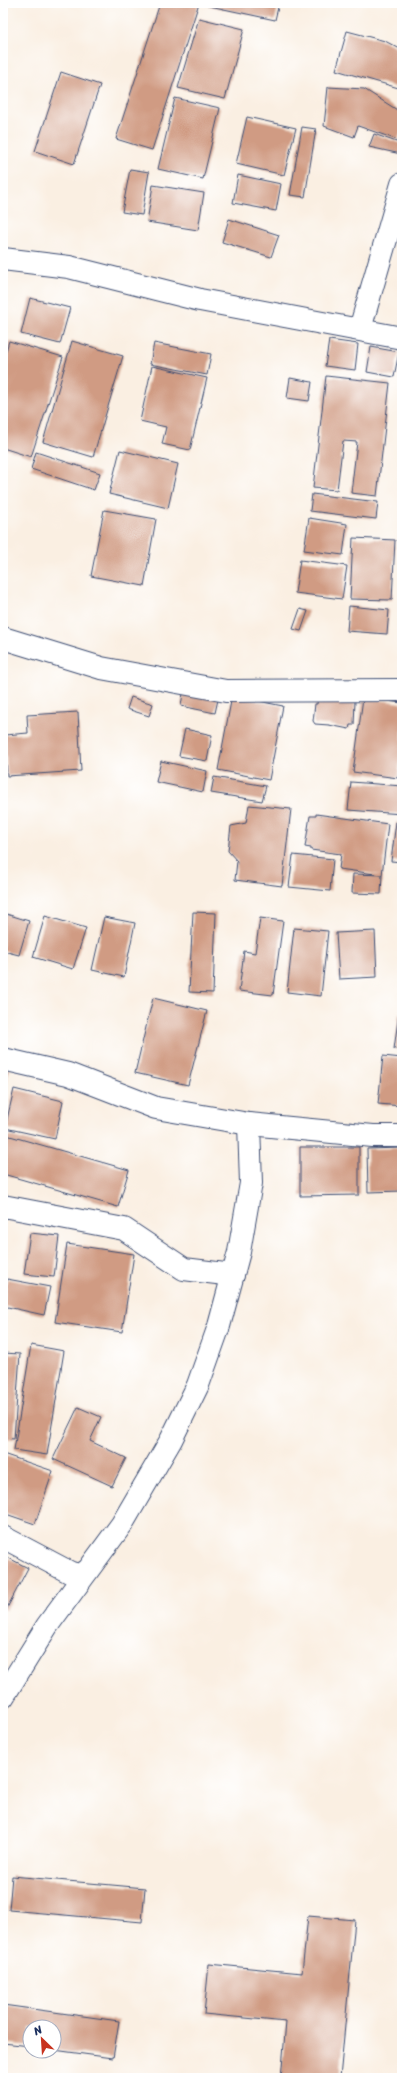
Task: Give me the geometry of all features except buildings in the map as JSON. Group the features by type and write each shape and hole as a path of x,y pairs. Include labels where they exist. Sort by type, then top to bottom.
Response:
{"street":[{"path":"360,329 402,184"},
{"path":"3,259 69,267 200,300 402,338"},
{"path":"3,638 101,668 226,691 402,690"},
{"path":"3,1059 68,1074 156,1108 249,1124 373,1136 402,1136"},
{"path":"3,1697 47,1626 122,1524 174,1433 198,1385 219,1326 239,1252 251,1182 249,1124"},
{"path":"3,1206 124,1229 184,1269 233,1275"},
{"path":"3,1537 71,1573 79,1575 87,1571"}]}
